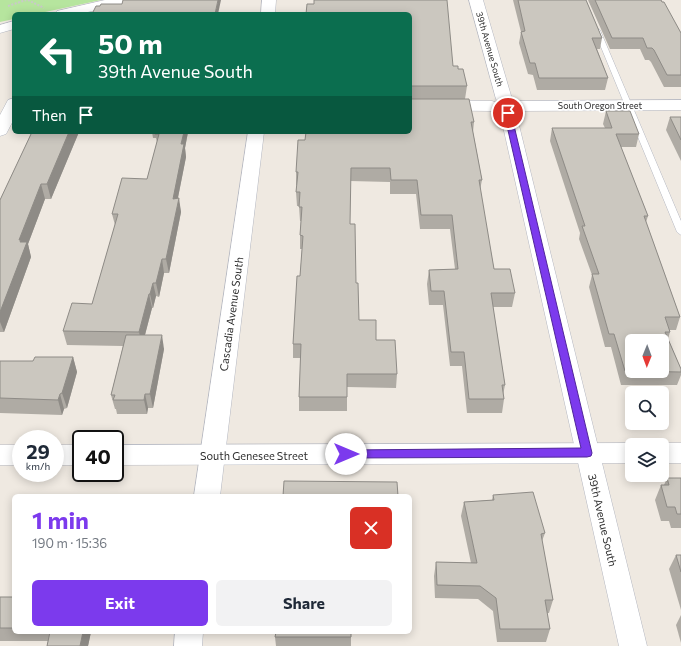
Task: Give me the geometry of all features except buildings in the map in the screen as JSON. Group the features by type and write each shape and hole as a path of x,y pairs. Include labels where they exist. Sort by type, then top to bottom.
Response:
{"street":[{"path":"71,12 122,0"},
{"path":"268,12 269,0"},
{"name":"39th Avenue South","path":"476,0 506,106 633,646"},
{"path":"0,29 12,26"},
{"path":"0,103 12,103"},
{"name":"South Oregon Street","path":"412,105 506,106 681,104"},
{"path":"0,131 12,107"},
{"name":"Cascadia Avenue South","path":"207,494 256,134"},
{"name":"South Genesee Street","path":"124,455 625,453"},
{"path":"669,453 681,453"},
{"path":"0,455 12,455"},
{"path":"188,646 189,634"}],"lane":[{"path":"593,22 681,232"}],"path":[{"path":"6,7 27,0 47,10"}],"green space":[{"path":"0,0 101,0 45,12 12,12 12,19 0,22"}],"route":[{"path":"346,454 587,453 508,113"}]}
